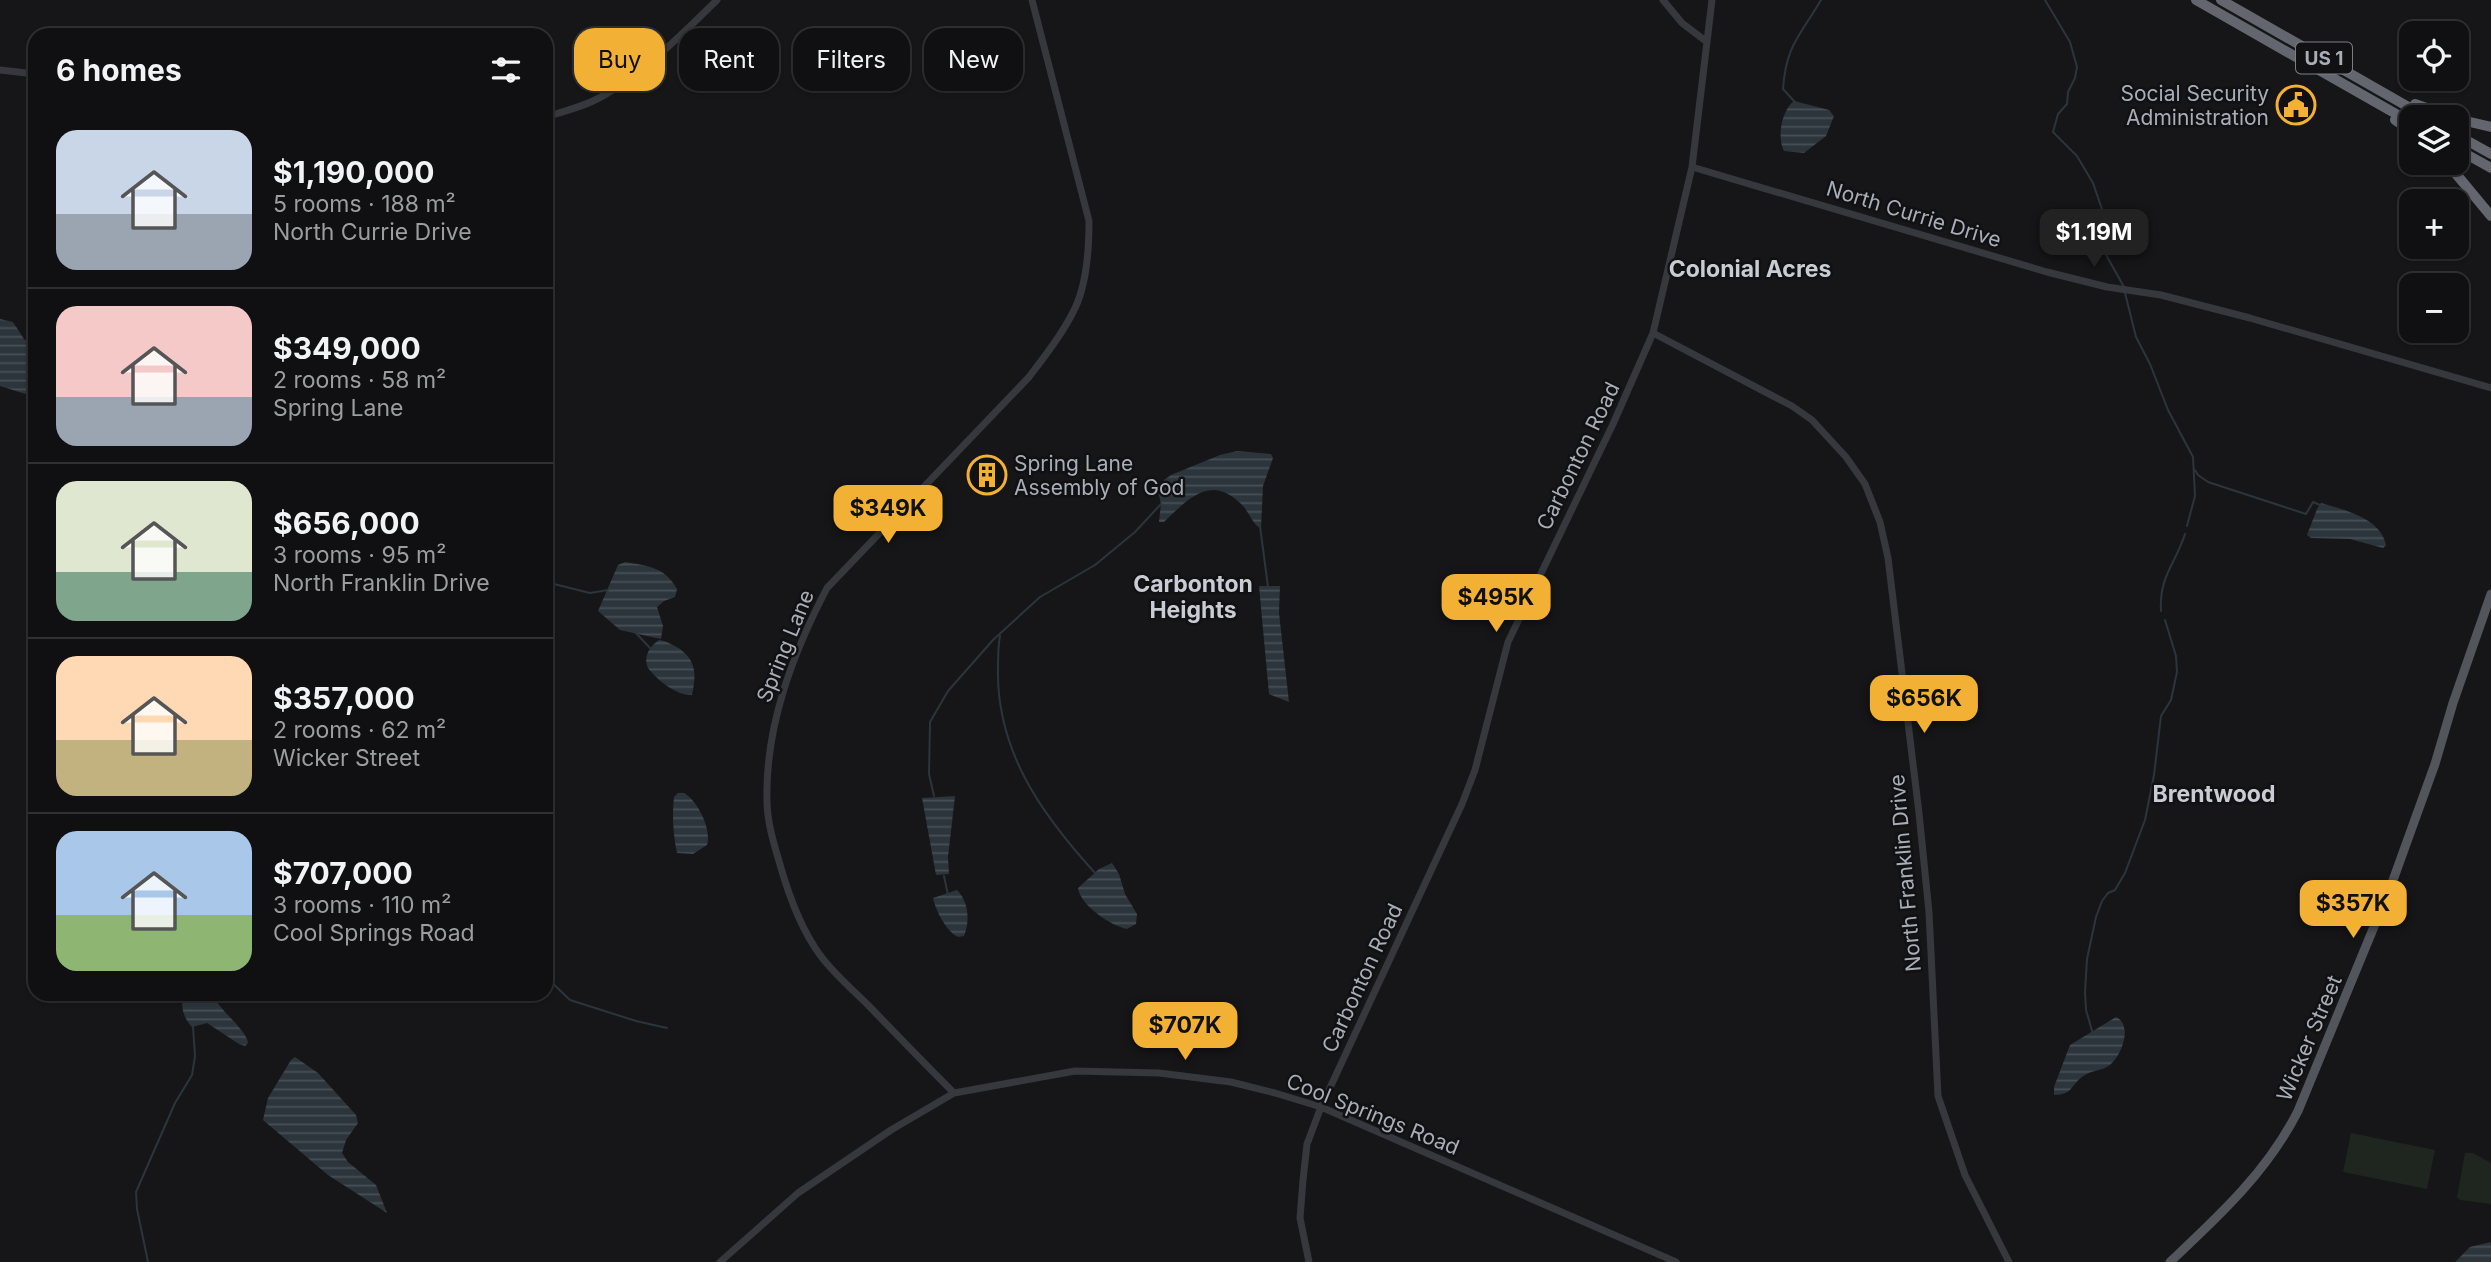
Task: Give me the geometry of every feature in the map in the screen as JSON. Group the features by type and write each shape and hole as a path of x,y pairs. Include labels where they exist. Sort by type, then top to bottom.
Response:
{"highway":[{"name":"US 1","path":"2196,0 2399,115"},
{"name":"US 1","path":"2221,0 2405,105"},
{"path":"2370,85 2415,105"},
{"path":"2350,88 2399,123"},
{"path":"2469,122 2491,127"},
{"path":"2469,142 2491,154"},
{"path":"2469,156 2491,168"},
{"path":"2457,175 2491,216"}],"main road":[{"name":"Wicker Street","path":"2170,1262 2232,1203 2265,1165 2284,1139 2298,1111 2397,871 2491,594"}],"street":[{"path":"553,115 593,101 633,75 684,33 717,0"},
{"name":"Spring Lane","path":"954,1093 820,955 803,927 788,895 770,827 766,803 768,760 775,718 796,653 827,588 1029,377 1056,341 1081,295 1088,254 1089,221 1032,0"},
{"path":"1662,0 1682,23 1707,42"},
{"name":"Carbonton Road","path":"1309,1262 1300,1217 1307,1144 1321,1107 1462,804 1475,770 1508,642 1629,390 1653,333 1692,167 1712,0"},
{"path":"0,70 28,73"},
{"name":"North Currie Drive","path":"1692,167 2048,272 2107,287 2161,295 2250,318 2491,388"},
{"name":"North Franklin Drive","path":"1653,333 1792,406 1812,420 1846,457 1865,484 1875,506 1888,558 1919,813 1928,912 1938,1096 1965,1175 2009,1262"},
{"name":"Cool Springs Road","path":"720,1262 798,1194 891,1130 954,1093 1075,1071 1159,1073 1231,1083 1321,1107 1676,1262"}],"shaded area":[{"path":"1794,101 1829,110 1834,116 1826,136 1804,153 1784,151 1782,146 1783,118"},
{"path":"0,319 13,322 28,342 28,395 0,386"},
{"path":"1237,451 1271,454 1273,458 1263,486 1261,529 1244,507 1232,497 1222,491 1211,490 1192,497 1164,522 1159,522 1161,504 1158,491 1164,480 1220,455"},
{"path":"2321,503 2360,516 2377,528 2386,545 2383,548 2350,539 2311,538 2307,535"},
{"path":"625,562 661,572 677,589 675,597 657,607 663,626 661,639 620,630 598,611 618,565"},
{"path":"1259,586 1280,586 1279,613 1289,702 1269,694"},
{"path":"659,640 680,649 690,659 694,675 692,695 680,693 668,686 648,668 648,652"},
{"path":"678,793 684,793 694,802 703,816 707,832 707,845 693,854 677,853 673,811 674,797"},
{"path":"955,796 948,857 949,874 936,875 922,798"},
{"path":"1112,863 1137,914 1136,924 1127,929 1097,914 1084,901 1078,888 1099,869"},
{"path":"957,890 964,900 968,918 964,936 958,937 942,920 933,898"},
{"path":"182,1001 216,1001 243,1032 248,1043 245,1046 239,1044 207,1023 192,1027 183,1012"},
{"path":"2116,1017 2124,1026 2125,1033 2122,1048 2114,1060 2107,1067 2080,1078 2069,1091 2054,1095 2054,1087 2070,1045"},
{"path":"295,1057 318,1073 356,1115 358,1123 346,1140 342,1153 348,1162 376,1185 387,1213 328,1175 263,1120 268,1098"},
{"path":"2351,1133 2435,1150 2427,1189 2343,1172"},
{"path":"2465,1153 2473,1153 2491,1163 2491,1204 2460,1200 2457,1197"},
{"path":"2491,1242 2491,1262 2455,1262 2470,1247"}],"waterway":[{"path":"1794,101 1783,89 1787,62 1795,42 1821,0"},
{"path":"2045,0 2070,42 2077,67 2068,92 2067,104 2058,114 2053,132 2077,156 2093,183 2106,221 2100,244 2124,287"},
{"path":"2125,293 2136,337 2168,410 2193,457 2195,496 2187,526"},
{"path":"2195,470 2208,482 2306,514 2313,502 2320,505"},
{"path":"934,796 929,774 930,722 948,691 993,640 1040,597 1095,565 1135,532 1161,504"},
{"path":"1260,526 1268,587"},
{"path":"2161,611 2165,579 2185,534"},
{"path":"553,584 590,593 608,590"},
{"path":"2093,1034 2086,1010 2085,992 2087,959 2096,917 2102,901 2108,893 2115,890 2125,873 2145,820 2161,716 2171,700 2177,672 2176,656 2165,620"},
{"path":"634,631 650,648"},
{"path":"1000,636 999,698 1014,754 1041,805 1096,874"},
{"path":"944,876 948,895"},
{"path":"553,984 570,1000 667,1028"},
{"path":"148,1262 136,1192 175,1103 192,1075 195,1056 193,1027"}],"place":[{"name":"Social Security Administration","path":"2296,105"},
{"name":"Spring Lane Assembly of God","path":"987,475"}],"district":[{"name":"Colonial Acres","path":"1750,269"},
{"name":"Carbonton Heights","path":"1193,597"},
{"name":"Brentwood","path":"2214,794"}]}
